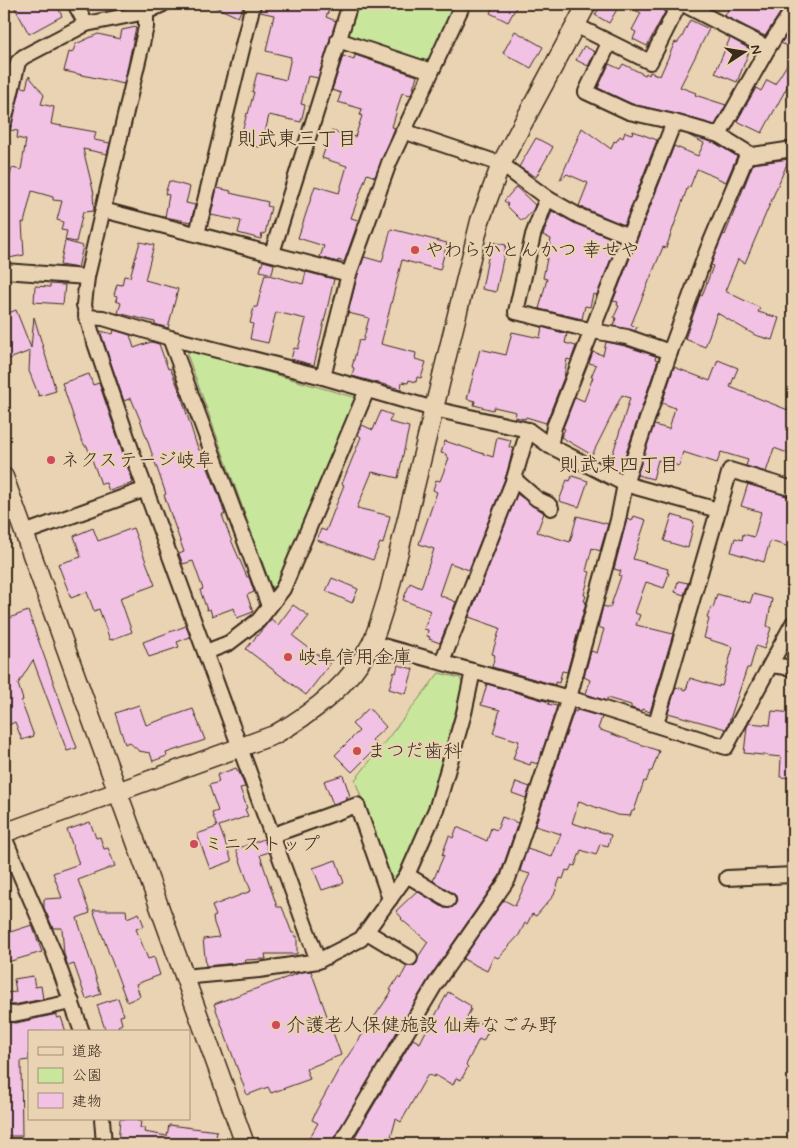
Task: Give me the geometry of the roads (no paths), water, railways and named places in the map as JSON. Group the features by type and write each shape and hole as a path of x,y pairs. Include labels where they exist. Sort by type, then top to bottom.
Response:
{"street":[{"path":"75,4 86,24"},
{"path":"4,122 18,62 23,57 86,24 146,12 163,4"},
{"path":"197,234 253,4"},
{"path":"272,253 350,4"},
{"path":"323,377 349,274 390,163 403,131 463,4"},
{"path":"81,1030 54,953 4,835 274,735 321,705 341,687 358,665 372,643 389,592 480,221 500,164 587,4"},
{"path":"575,25 650,62 679,4"},
{"path":"683,4 768,48"},
{"path":"719,136 768,48 793,9"},
{"path":"146,12 146,27 87,277 84,305 86,317 146,489 318,962"},
{"path":"338,40 431,71"},
{"path":"609,43 586,92 629,112 674,122 719,136 748,154 753,155 793,149"},
{"path":"550,446 554,426 674,122"},
{"path":"403,131 500,164 546,198 579,216 629,236"},
{"path":"340,1144 436,983 508,878 569,698 618,520 626,484 670,352 707,250 748,154"},
{"path":"546,198 533,235 516,312 593,331 627,337 670,352"},
{"path":"103,210 349,274"},
{"path":"4,271 87,277"},
{"path":"86,317 102,318 170,338 323,377 434,409 528,430 550,446 626,484 718,510"},
{"path":"170,338 269,606"},
{"path":"206,652 229,643 259,620 283,589 367,390"},
{"path":"442,662 514,479 528,430"},
{"path":"656,724 730,470 793,489"},
{"path":"4,477 183,977 245,1144"},
{"path":"514,479 537,499 548,504 551,508"},
{"path":"24,533 146,489"},
{"path":"372,643 569,698 726,747 793,623"},
{"path":"770,665 793,668"},
{"path":"183,977 318,962 361,940 407,875 437,807 464,714 473,670"},
{"path":"273,835 357,805 390,898"},
{"path":"407,875 448,900"},
{"path":"727,878 793,875"},
{"path":"367,932 410,958"},
{"path":"4,1013 14,1014 72,1002"},
{"path":"102,1120 104,1144"}],"place":[{"name":"やわらかとんかつ 幸せや","path":"415,250"},
{"name":"ネクステージ岐阜","path":"51,460"},
{"name":"岐阜信用金庫","path":"288,657"},
{"name":"まつだ歯科","path":"357,751"},
{"name":"ミニストップ","path":"194,844"},
{"name":"介護老人保健施設 仙寿なごみ野","path":"276,1025"}],"district":[{"name":"則武東三丁目","path":"297,139"},
{"name":"則武東四丁目","path":"619,465"}]}
